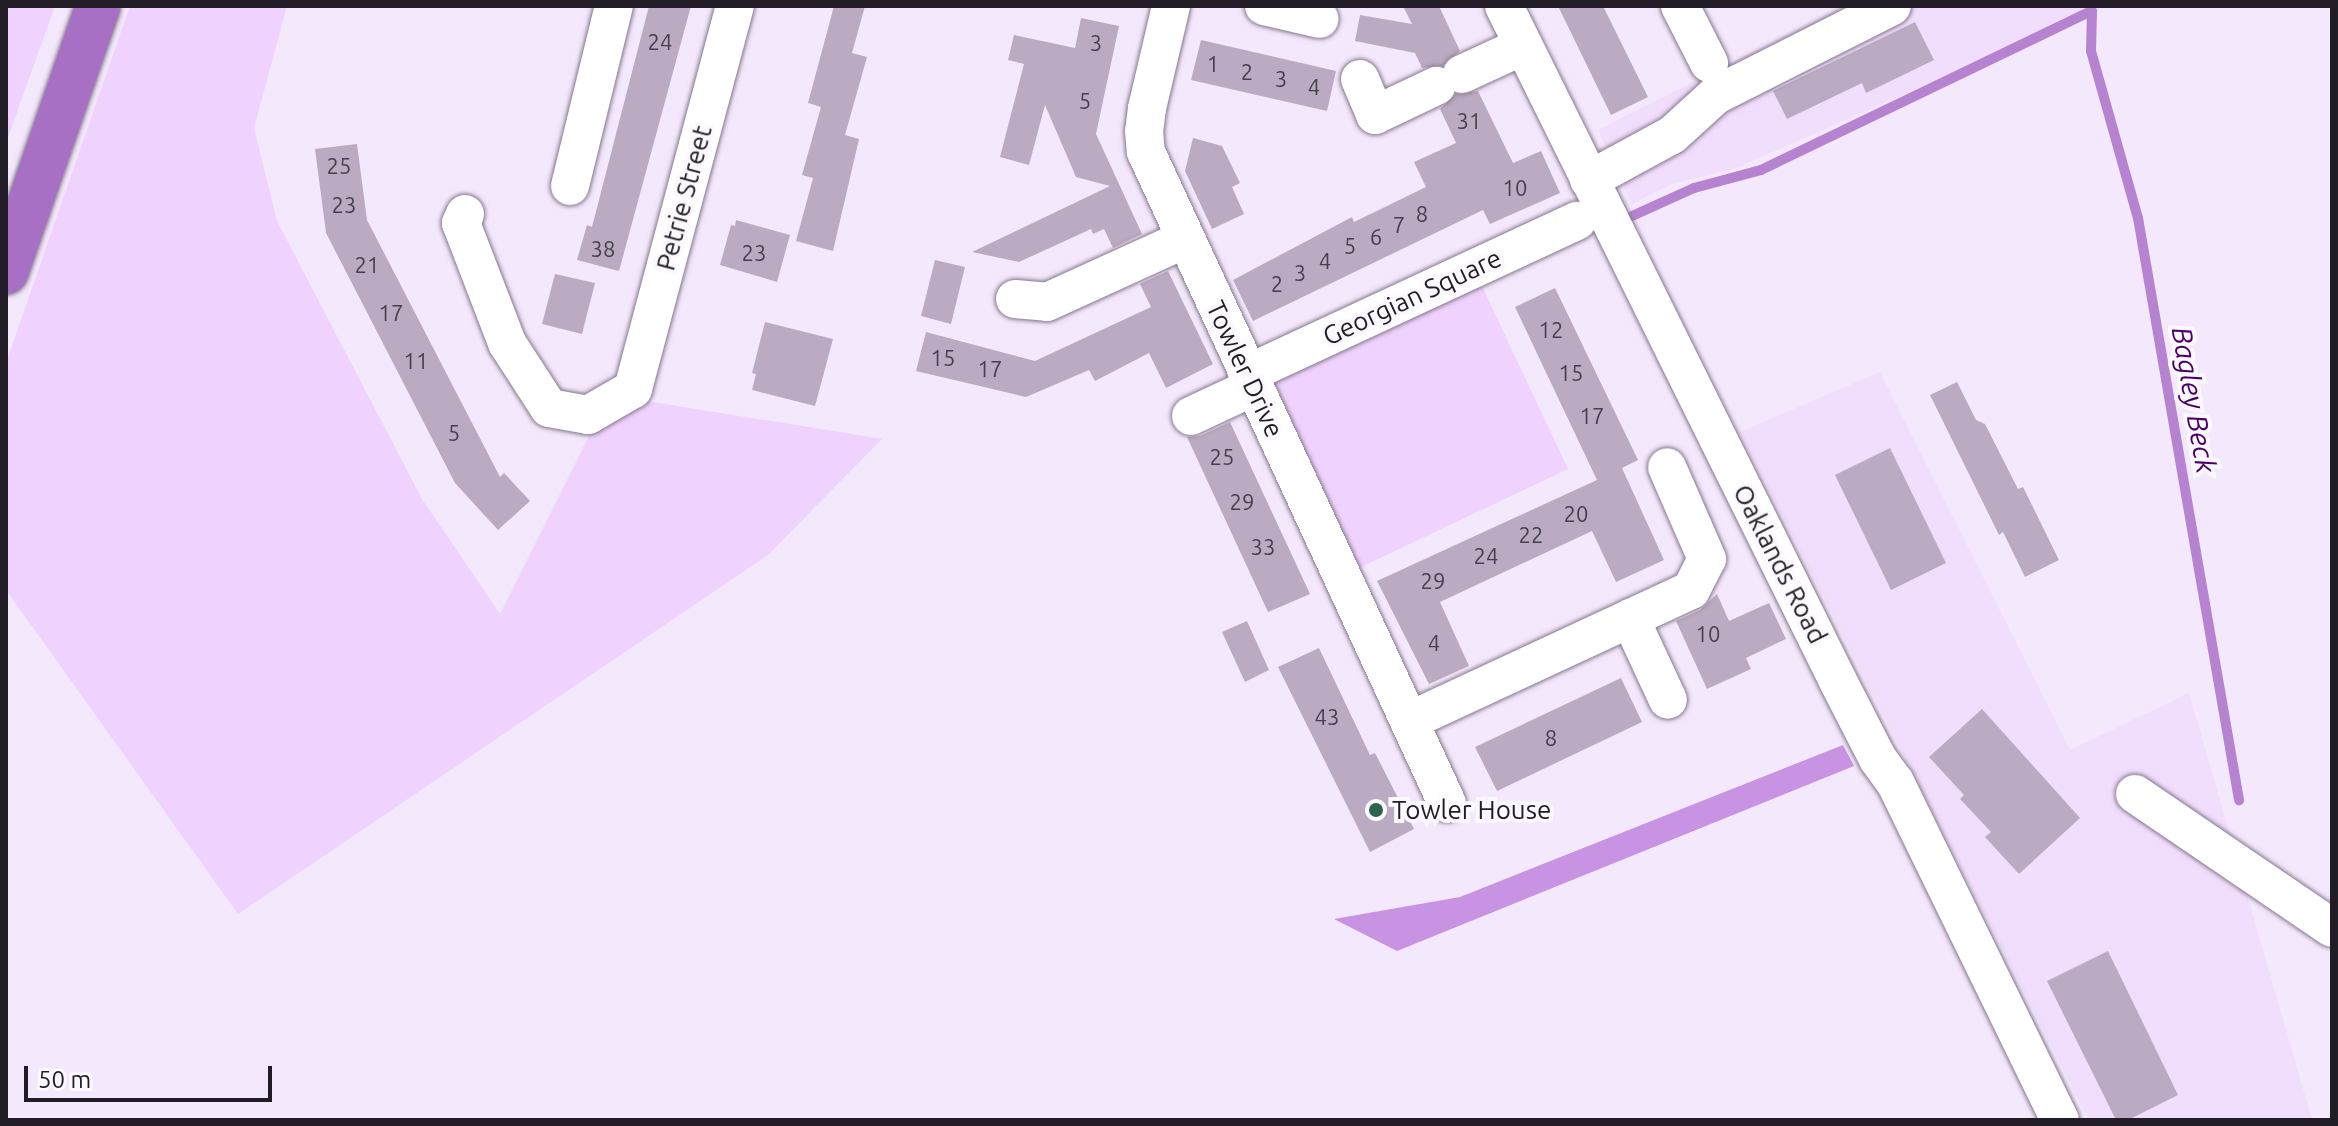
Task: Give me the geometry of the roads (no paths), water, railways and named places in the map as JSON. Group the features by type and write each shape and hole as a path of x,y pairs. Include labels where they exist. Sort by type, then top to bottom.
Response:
{"highway":[{"path":"6,272 98,6"}],"street":[{"path":"570,186 614,6"},
{"name":"Petrie Street","path":"465,214 461,223 507,343 549,408 588,415 633,389 735,6"},
{"name":"Towler Drive","path":"1171,6 1144,131 1154,173 1447,803"},
{"name":"Oaklands Road","path":"1504,6 1628,262 1878,759 1895,782 2060,1120"},
{"path":"1680,6 1709,63"},
{"path":"1589,180 1672,135 1716,95 1892,6"},
{"path":"1270,7 1320,19"},
{"path":"1360,79 1378,123 1449,80 1523,46"},
{"name":"Georgian Square","path":"1191,416 1250,381 1577,221"},
{"path":"1015,299 1047,302 1185,239"},
{"path":"1409,721 1691,590 1707,559 1667,467"},
{"path":"1630,618 1668,700"},
{"path":"2135,794 2332,928"}],"waterway":[{"name":"Bagley Beck","path":"1632,216 1694,188 1761,170 2092,11 2091,51 2138,218 2239,800"}],"place":[{"name":"Towler House","path":"1376,810"}]}
